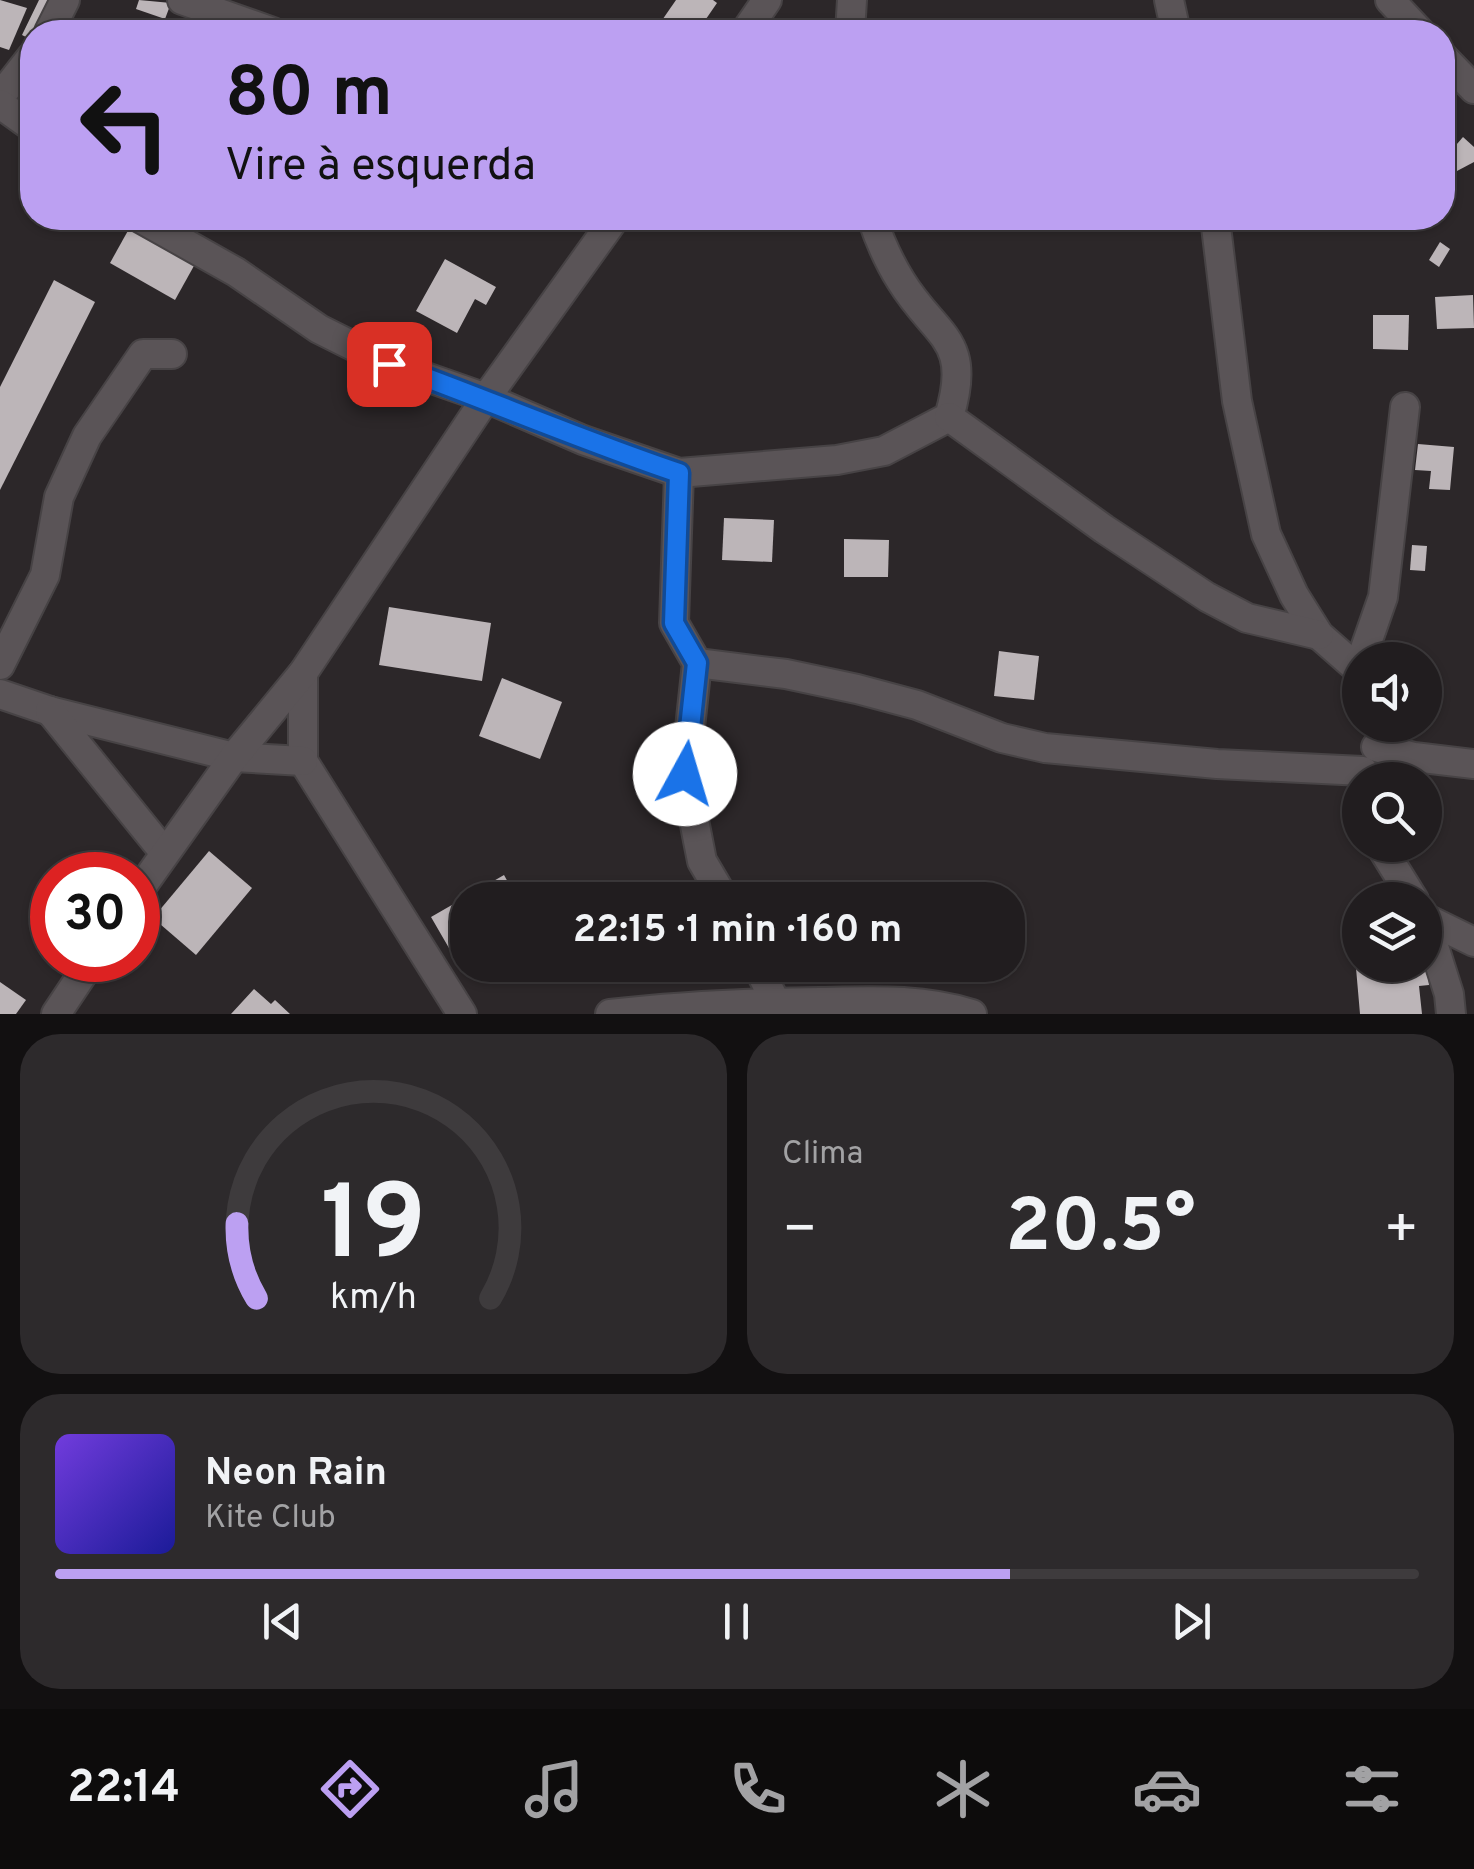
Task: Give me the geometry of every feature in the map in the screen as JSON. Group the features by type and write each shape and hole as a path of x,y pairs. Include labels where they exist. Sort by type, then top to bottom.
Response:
{"street":[{"path":"182,0 239,20"},
{"path":"1390,0 1409,20"},
{"path":"1455,70 1474,90"},
{"path":"20,72 0,100 20,117"},
{"path":"161,230 236,272 320,329 389,364 679,473 805,464 884,450 948,417 958,368 949,339 902,283 878,230"},
{"path":"160,858 234,756 303,674 486,398 606,230"},
{"path":"1216,230 1236,400 1262,519 1294,594 1319,636"},
{"path":"0,665 45,575 59,496 86,436 143,354 172,354"},
{"path":"1368,642 1383,597 1405,407"},
{"path":"948,417 1207,597 1246,618 1319,636 1342,653"},
{"path":"679,473 674,623 697,663 685,774 702,860 715,882"},
{"path":"697,663 786,674 857,689 917,705 1002,738 1046,748 1232,765 1370,756 1474,764"},
{"path":"303,674 304,761 462,1014"},
{"path":"0,694 50,711 234,756 304,761"},
{"path":"50,711 164,852"},
{"path":"1442,926 1474,942"},
{"path":"1442,970 1450,994 1451,1014"},
{"path":"67,1009 81,982"},
{"path":"764,982 775,1008"},
{"path":"610,1014 672,1007 775,1008 896,1000 944,1005 972,1014"}],"building":[{"path":"0,0 27,8 9,50 0,47"},
{"path":"39,0 58,0 47,20 29,20"},
{"path":"139,0 171,3 165,19 136,9"},
{"path":"676,0 717,3 705,20 662,20"},
{"path":"1463,137 1474,147 1474,162 1457,171 1455,169 1455,146"},
{"path":"128,230 135,230 195,264 175,300 110,263"},
{"path":"1440,242 1450,249 1439,267 1429,260"},
{"path":"445,259 496,287 486,305 475,299 457,333 416,311"},
{"path":"54,280 95,302 0,490 0,387"},
{"path":"1473,295 1474,328 1437,329 1435,297"},
{"path":"1373,315 1409,315 1408,350 1373,349"},
{"path":"1418,444 1454,447 1450,490 1429,489 1431,471 1415,470"},
{"path":"724,518 774,520 772,562 722,560"},
{"path":"844,539 889,540 888,577 844,577"},
{"path":"1412,545 1427,546 1425,571 1410,570"},
{"path":"389,607 491,623 482,681 379,665"},
{"path":"999,651 1039,656 1034,700 994,696"},
{"path":"502,678 562,702 540,759 479,736"},
{"path":"209,851 252,888 196,955 160,924 160,910"},
{"path":"450,906 450,950 431,917"},
{"path":"0,982 26,1000 16,1014 0,1014"},
{"path":"1357,982 1429,982 1419,986 1422,1014 1360,1014"},
{"path":"254,989 271,1004 275,1000 290,1014 231,1014"}],"route":[{"path":"389,364 679,473 674,623 697,663 685,774"}]}
